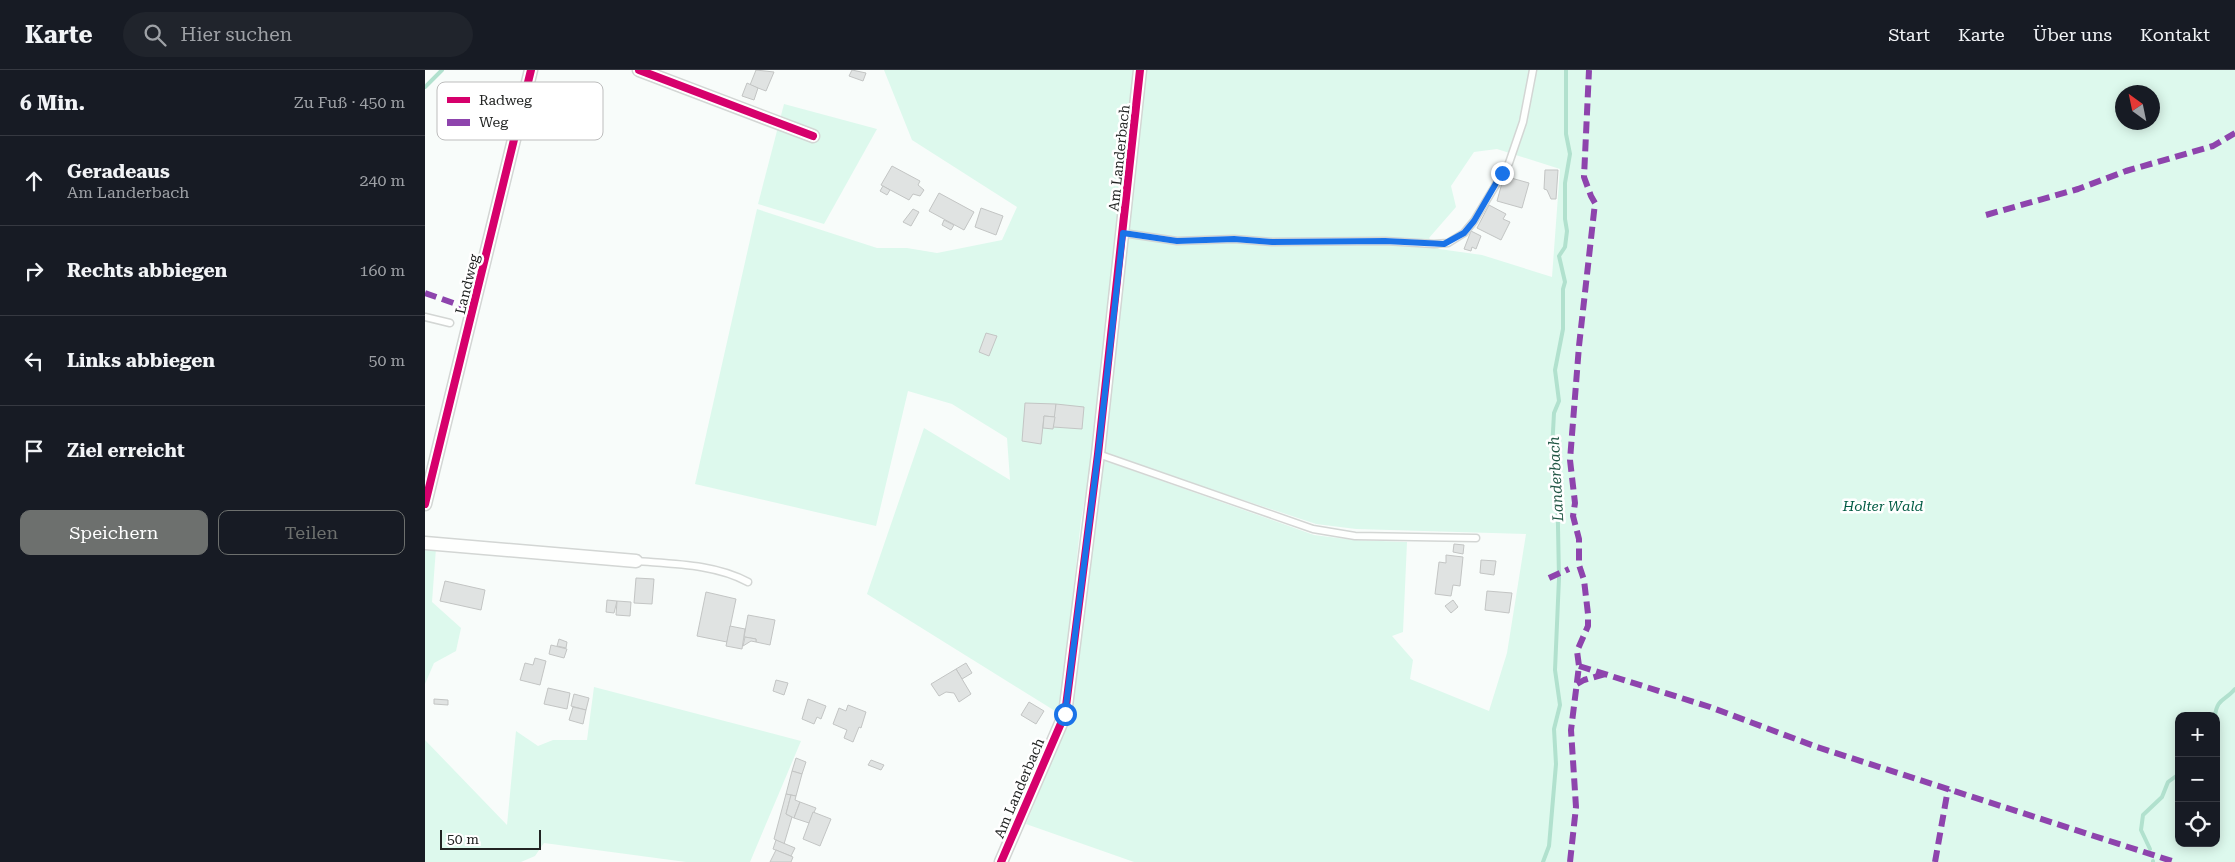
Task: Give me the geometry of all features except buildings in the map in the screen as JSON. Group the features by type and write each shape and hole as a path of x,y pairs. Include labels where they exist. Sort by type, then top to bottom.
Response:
{"street":[{"path":"639,70 813,136"},
{"name":"Am Landerbach","path":"1001,862 1065,714 1098,454 1140,70"},
{"name":"Landweg","path":"425,504 514,140"},
{"path":"425,543 636,561"}],"lane":[{"path":"1123,233 1177,241 1234,239 1272,242 1385,241 1448,243 1464,233 1474,221 1509,163 1523,122 1533,70"},
{"path":"425,317 450,323"},
{"path":"1098,454 1313,529 1355,536 1476,538"},
{"path":"636,561 725,572 748,582"}],"green space":[{"path":"884,70 1133,70 1107,333 1093,454 1081,520 1060,714 867,594 924,428 1010,480 1007,438 952,404 908,391 876,526 695,484 757,209 877,248 907,248 937,253 1002,240 1017,207 912,140"},
{"name":"Holter Wald","path":"1145,70 2235,70 2235,862 1134,862 1026,824 1070,716 1103,460 1314,535 1354,540 1407,542 1403,632 1392,636 1413,660 1410,679 1489,711 1507,653 1526,534 1356,529 1316,524 1104,454","holes":["1497,149 1560,169 1552,277 1482,255 1439,249 1429,238 1456,207 1451,186 1474,152"]},
{"path":"784,104 877,129 824,224 758,204"},
{"path":"436,548 432,602 461,628 456,651 434,663 425,684 425,549"},
{"path":"594,687 801,741 750,862 686,862 544,843 535,856 521,862 425,862 425,740 507,825 516,731 538,746 553,740 587,740"}],"waterway":[{"path":"425,87 442,70"},
{"name":"Landerbach","path":"1543,862 1549,846 1556,764 1554,729 1560,705 1555,670 1559,578 1557,476 1552,450 1554,413 1559,401 1555,370 1563,329 1563,289 1565,282 1559,256 1565,247 1567,231 1565,183 1570,154 1566,134 1566,70"},
{"path":"2216,712 2220,703 2235,689"},
{"path":"2150,849 2141,830 2143,815 2162,797 2168,782 2175,777"}],"marked path":[{"path":"1570,862 1576,807 1571,730 1579,666 1577,651 1588,626 1584,580 1579,565 1579,539 1573,516 1575,503 1570,460 1579,346 1595,203 1584,177 1589,70"},
{"path":"1986,215 2078,189 2126,171 2213,146 2235,133"},
{"path":"425,293 473,310"},
{"path":"1549,578 1569,569"},
{"path":"1579,666 1710,707 1817,747 2175,862"},
{"path":"1577,684 1605,674"},
{"path":"1935,862 1948,789"}],"cycle path":[{"path":"528,82 531,70"},
{"path":"639,70 813,136"},
{"path":"1001,862 1065,714 1098,454 1140,70"},
{"path":"425,504 514,140"}],"route":[{"path":"1065,714 1098,454 1123,233 1177,241 1234,239 1272,242 1385,241 1444,244 1464,233 1474,221 1502,173"}]}
